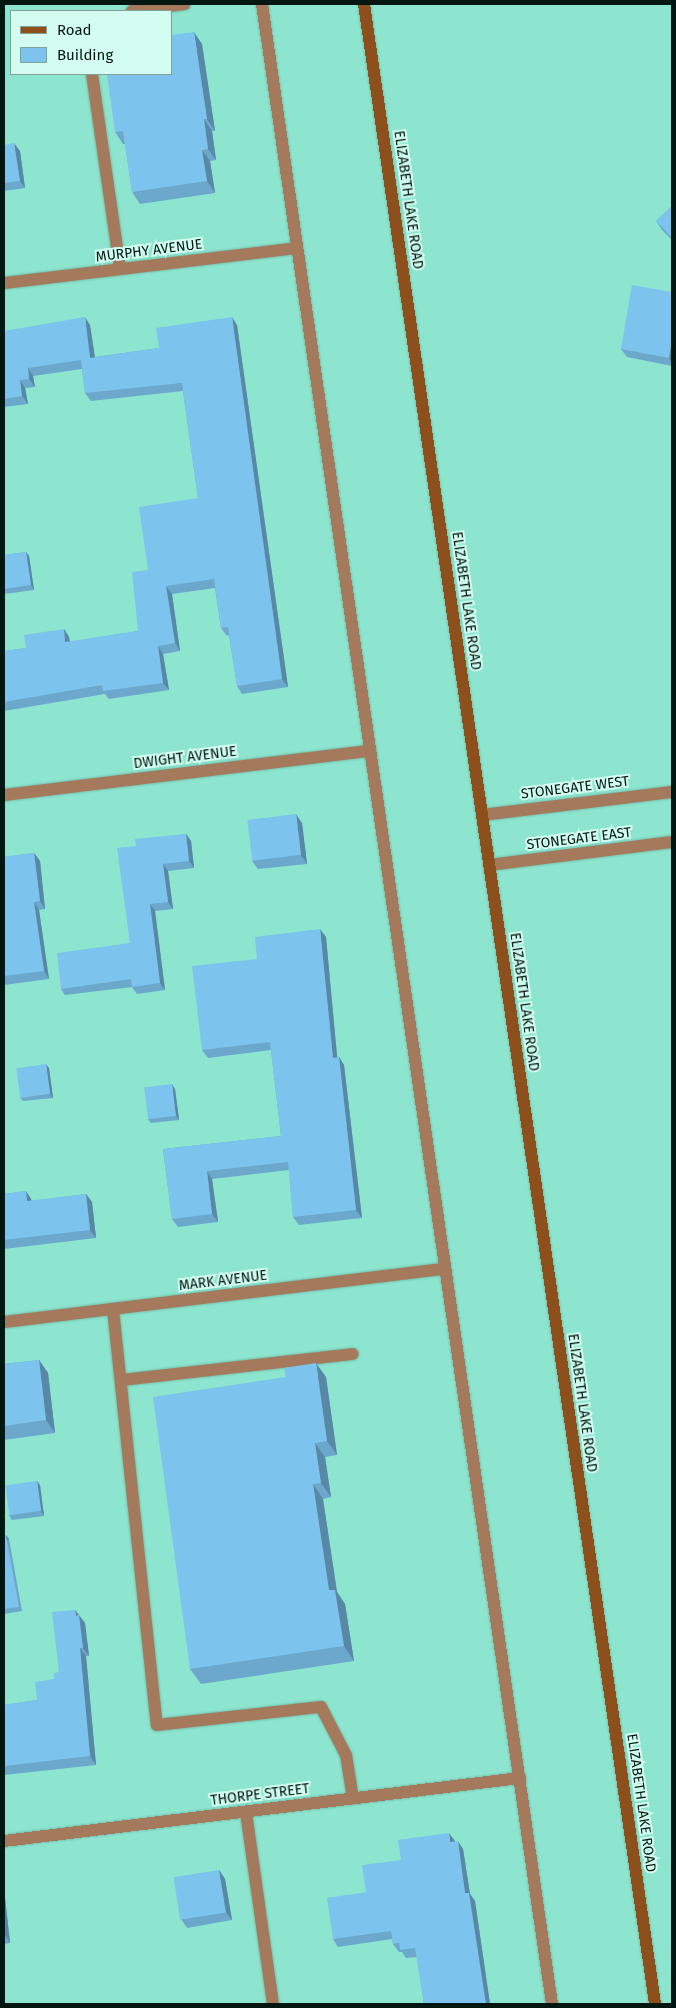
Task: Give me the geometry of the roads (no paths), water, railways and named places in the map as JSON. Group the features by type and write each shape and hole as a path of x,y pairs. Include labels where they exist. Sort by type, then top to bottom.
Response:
{"main road":[{"name":"ELIZABETH LAKE ROAD","path":"364,4 655,2004"}],"street":[{"path":"140,10 185,4"},
{"path":"262,4 552,2004"},
{"path":"92,75 120,269"},
{"name":"MURPHY AVENUE","path":"4,283 297,248"},
{"name":"DWIGHT AVENUE","path":"4,795 370,751"},
{"name":"STONEGATE WEST","path":"482,815 672,792"},
{"name":"STONEGATE EAST","path":"489,865 672,842"},
{"name":"MARK AVENUE","path":"4,1322 446,1269"},
{"path":"113,1309 157,1725 320,1707 346,1755 353,1798"},
{"path":"121,1380 353,1354"},
{"name":"THORPE STREET","path":"4,1841 520,1778"},
{"path":"246,1812 273,2004"}]}
